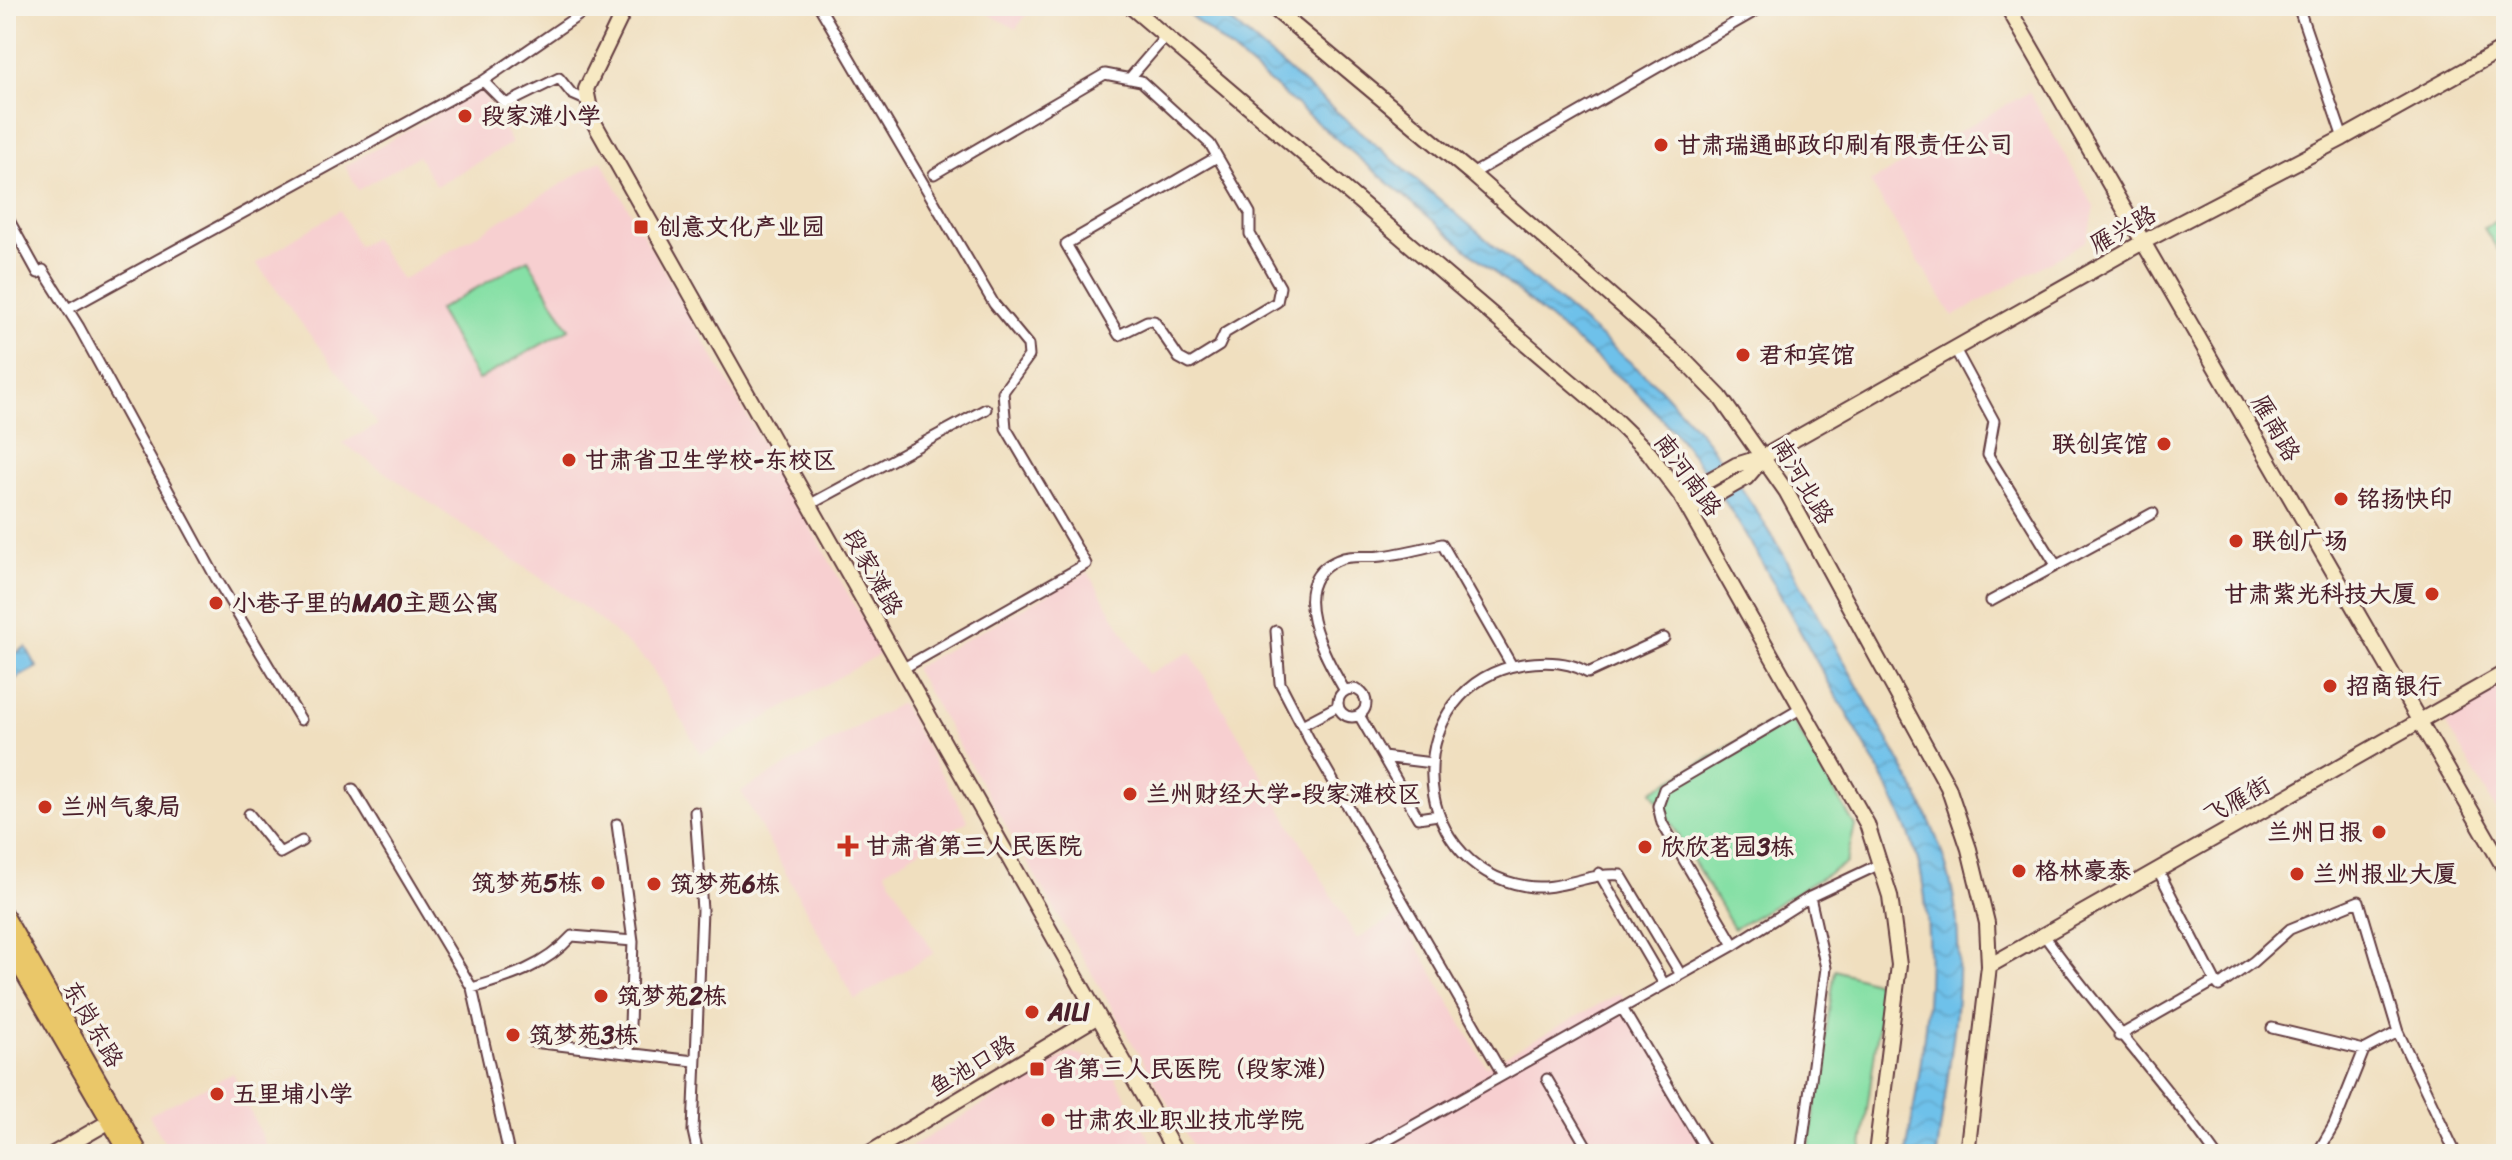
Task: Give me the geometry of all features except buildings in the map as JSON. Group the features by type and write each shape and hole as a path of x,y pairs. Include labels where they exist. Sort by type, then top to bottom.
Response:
{"main road":[{"name":"东岗东路","path":"6,916 114,1119 128,1154"},
{"name":"东岗东路","path":"6,944 114,1119 141,1154"}],"street":[{"path":"68,309 483,81 592,6"},
{"path":"588,101 586,89 626,6"},
{"path":"819,6 994,304 1028,345 1029,356 1003,392 1006,428 1086,564 902,669"},
{"name":"南河南路","path":"1130,6 1610,415 1649,453 1681,496 1867,824 1890,896 1899,965 1876,1154"},
{"name":"南河北路","path":"1271,6 1472,174 1683,359 1720,397 1765,456 1948,787 1969,849 1987,923 1989,966 1967,1154"},
{"path":"1472,174 1764,6"},
{"name":"雁南路","path":"2007,6 2506,871"},
{"path":"2298,6 2343,138"},
{"path":"1129,79 1166,36"},
{"name":"雁兴路","path":"1765,456 2143,242 2343,138 2506,47"},
{"path":"934,174 1105,74 1141,81 1210,144 1250,213 1250,234 1281,293 1273,306 1225,333 1219,346 1190,364 1179,358 1161,325 1154,321 1147,321 1119,335 1066,244 1217,157"},
{"path":"483,81 506,104 559,78 572,94 588,101"},
{"name":"段家滩路","path":"588,101 592,119 1176,1154"},
{"path":"6,215 38,273 43,270 68,309 216,578 301,720"},
{"path":"1955,349 1994,421 1994,438 1988,455 2056,565"},
{"path":"809,505 986,409"},
{"path":"1681,496 1736,465 1765,456"},
{"path":"1690,510 1746,478 1765,456"},
{"path":"1991,601 2153,513"},
{"path":"1345,691 1317,636 1309,607 1321,573 1338,559 1350,557 1382,556 1442,544 1512,666"},
{"path":"1276,631 1275,652 1280,683 1503,1075"},
{"path":"1664,638 1588,673 1579,667 1542,661 1512,666 1473,685 1448,713 1433,747 1430,785 1438,815 1461,852 1491,875 1526,886 1564,886 1599,873 1621,875 1681,975"},
{"name":"飞雁街","path":"1989,966 2506,672"},
{"path":"1338,706 1346,716 1359,715 1365,709 1364,696 1358,690 1345,691"},
{"path":"1302,725 1338,706 1345,691"},
{"path":"1734,945 1662,823 1660,797 1664,789 1802,708"},
{"path":"1359,715 1418,818 1438,815"},
{"path":"1383,757 1432,763"},
{"path":"353,789 472,988 509,1154"},
{"path":"695,812 702,910 694,1061 693,1131 698,1154"},
{"path":"249,814 280,853 302,841"},
{"path":"617,824 633,941 629,1053"},
{"path":"1363,1154 1734,945 1810,897 1880,864"},
{"path":"2158,870 2219,986 2253,962 2290,929 2359,901 2398,1032 2456,1154"},
{"path":"1599,873 1664,984"},
{"path":"1801,1154 1826,968 1810,897"},
{"path":"2044,935 2119,1036 2172,1093 2215,1154"},
{"path":"472,988 520,975 557,952 572,936 633,941"},
{"path":"2119,1036 2215,981"},
{"path":"1622,1008 1706,1150 1700,1154"},
{"name":"鱼池口路","path":"868,1154 1098,1016"},
{"path":"2272,1028 2364,1050"},
{"path":"2317,1154 2334,1125 2364,1050 2398,1032"},
{"path":"533,1042 694,1061"},
{"path":"1547,1079 1591,1154"},
{"path":"53,1154 114,1119"}],"shaded area":[{"path":"974,6 1033,6 1016,29"},
{"name":"段家滩小学","path":"481,89 512,143 436,186 418,156 358,190 345,166"},
{"path":"2029,92 2095,208 2086,241 1953,317 1870,182"},
{"name":"甘肃省卫生学校-东校区","path":"601,160 882,653 701,754 649,663 589,611 342,443 378,425 256,263 340,210 358,246 373,238 402,280"},
{"name":"兰州财经大学-段家滩校区","path":"1088,572 1148,674 1190,652 1357,939 1399,914 1486,1066 1620,993 1716,1154 1197,1154 914,668"},
{"path":"2506,677 2506,826 2441,716"},
{"name":"甘肃省第三人民医院","path":"901,703 968,821 885,871 934,953 855,1000 741,791"},
{"name":"甘肃农业职业技术学院","path":"1071,1052 1108,1064 1158,1154 899,1154"},
{"name":"五里埔小学","path":"233,1073 270,1154 171,1154 149,1115"}],"green space":[{"path":"2506,215 2506,245 2498,250 2484,228"},
{"path":"528,259 569,329 478,380 438,310"},
{"path":"1788,712 1855,826 1846,863 1734,929 1652,791"},
{"path":"1835,970 1884,985 1861,1154 1808,1154"}],"water":[{"path":"1179,6 1213,6 1658,386 1704,437 1752,504 1906,771 1932,826 1951,883 1958,943 1957,1004 1937,1154 1906,1154 1918,1086 1928,981 1927,912 1922,878 1908,830 1871,755 1725,501 1684,444 1635,391"},
{"path":"26,647 37,667 8,683 6,659"}],"place":[{"name":"段家滩小学","path":"465,116"},
{"name":"甘肃瑞通邮政印刷有限责任公司","path":"1661,145"},
{"name":"创意文化产业园","path":"641,227"},
{"name":"君和宾馆","path":"1743,355"},
{"name":"联创宾馆","path":"2164,444"},
{"name":"甘肃省卫生学校-东校区","path":"569,460"},
{"name":"铭扬快印","path":"2341,499"},
{"name":"联创广场","path":"2236,541"},
{"name":"甘肃紫光科技大厦","path":"2432,594"},
{"name":"小巷子里的MAO主题公寓","path":"216,603"},
{"name":"招商银行","path":"2330,686"},
{"name":"兰州财经大学-段家滩校区","path":"1130,794"},
{"name":"兰州气象局","path":"45,807"},
{"name":"兰州日报","path":"2379,832"},
{"name":"甘肃省第三人民医院","path":"848,846"},
{"name":"欣欣茗园3栋","path":"1645,847"},
{"name":"格林豪泰","path":"2019,871"},
{"name":"兰州报业大厦","path":"2297,874"},
{"name":"筑梦苑5栋","path":"598,883"},
{"name":"筑梦苑6栋","path":"654,884"},
{"name":"筑梦苑2栋","path":"601,996"},
{"name":"AILI","path":"1032,1012"},
{"name":"筑梦苑3栋","path":"513,1035"},
{"name":"省第三人民医院（段家滩）","path":"1037,1069"},
{"name":"五里埔小学","path":"217,1094"},
{"name":"甘肃农业职业技术学院","path":"1048,1120"}]}
